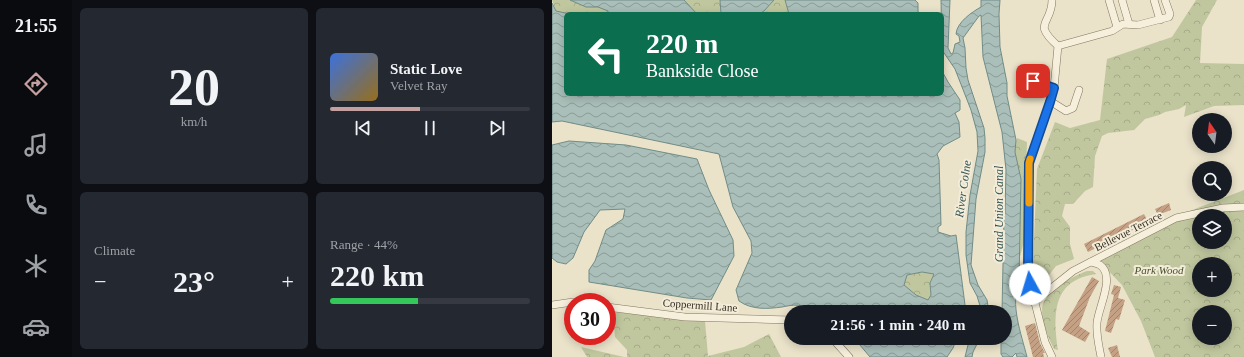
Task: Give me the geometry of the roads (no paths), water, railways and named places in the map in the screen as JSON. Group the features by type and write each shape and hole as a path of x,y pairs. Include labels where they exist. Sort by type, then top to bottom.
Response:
{"street":[{"path":"1052,0 1052,9 1045,20 1044,27 1047,36 1058,46"},
{"path":"1109,0 1117,27"},
{"path":"1122,0 1129,24"},
{"path":"1154,0 1163,19"},
{"path":"1058,46 1112,31 1123,24 1138,24 1169,17 1170,14 1165,0"},
{"path":"1052,357 1045,342 1028,273 1029,163 1054,88 1058,46"},
{"path":"1033,81 1054,88"},
{"path":"1050,102 1066,111 1073,108 1079,90"},
{"name":"Bellevue Terrace","path":"1034,302 1073,271 1176,218 1223,208 1244,207"},
{"path":"1091,262 1100,265 1108,277 1099,310 1097,324 1101,357"},
{"path":"552,305 564,303"},
{"name":"Coppermill Lane","path":"616,308 685,318 784,320"},
{"path":"838,345 849,357"}],"water":[{"path":"570,0 684,0 695,12 608,12 598,7 586,7"},
{"path":"720,0 774,0 762,12 721,12"},
{"path":"785,0 915,0 918,3 918,12 788,12"},
{"path":"941,0 950,0 948,48 951,54 953,53 955,44 960,42 959,36 956,34 959,25 969,15 981,7 981,0 1000,0 1000,47 1007,83 1007,96 1016,140 1015,152 1021,179 1019,281 1016,309 1019,329 1027,357 1017,357 1016,353 1012,357 1003,357 1001,354 1001,345 1012,345 1012,305 1002,305 1006,170 1002,132 983,57 981,15 963,38 968,80 984,128 985,138 985,152 976,199 971,265 978,285 987,300 988,305 980,305 970,283 966,255 966,232 970,195 978,151 977,132 971,110 955,69 944,53 944,12 941,12"},
{"path":"552,3 556,11 564,13 564,96 944,96 944,75 960,100 960,110 955,113 959,122 960,137 943,146 937,154 939,160 941,225 938,227 938,232 951,236 956,235 965,305 784,305 784,306 776,308 765,308 749,306 739,301 736,290 752,253 751,241 733,207 719,154 562,121 552,122","holes":["922,272 934,274 930,283 931,295 928,300 916,295 904,285 907,275"]},
{"path":"569,141 626,145 697,159 709,190 733,240 734,256 711,300 687,298 589,282 589,270 595,261 606,230 623,219 625,209 600,210 584,232 573,258 566,264 557,262 552,258 552,145"},
{"path":"860,345 954,345 947,357 870,357"},
{"path":"968,345 976,345 972,357 965,357"}],"water label":[{"name":"River Colne","path":"963,189"},
{"name":"Grand Union Canal","path":"999,214"}],"park label":[{"name":"Park Wood","path":"1159,270"}]}
